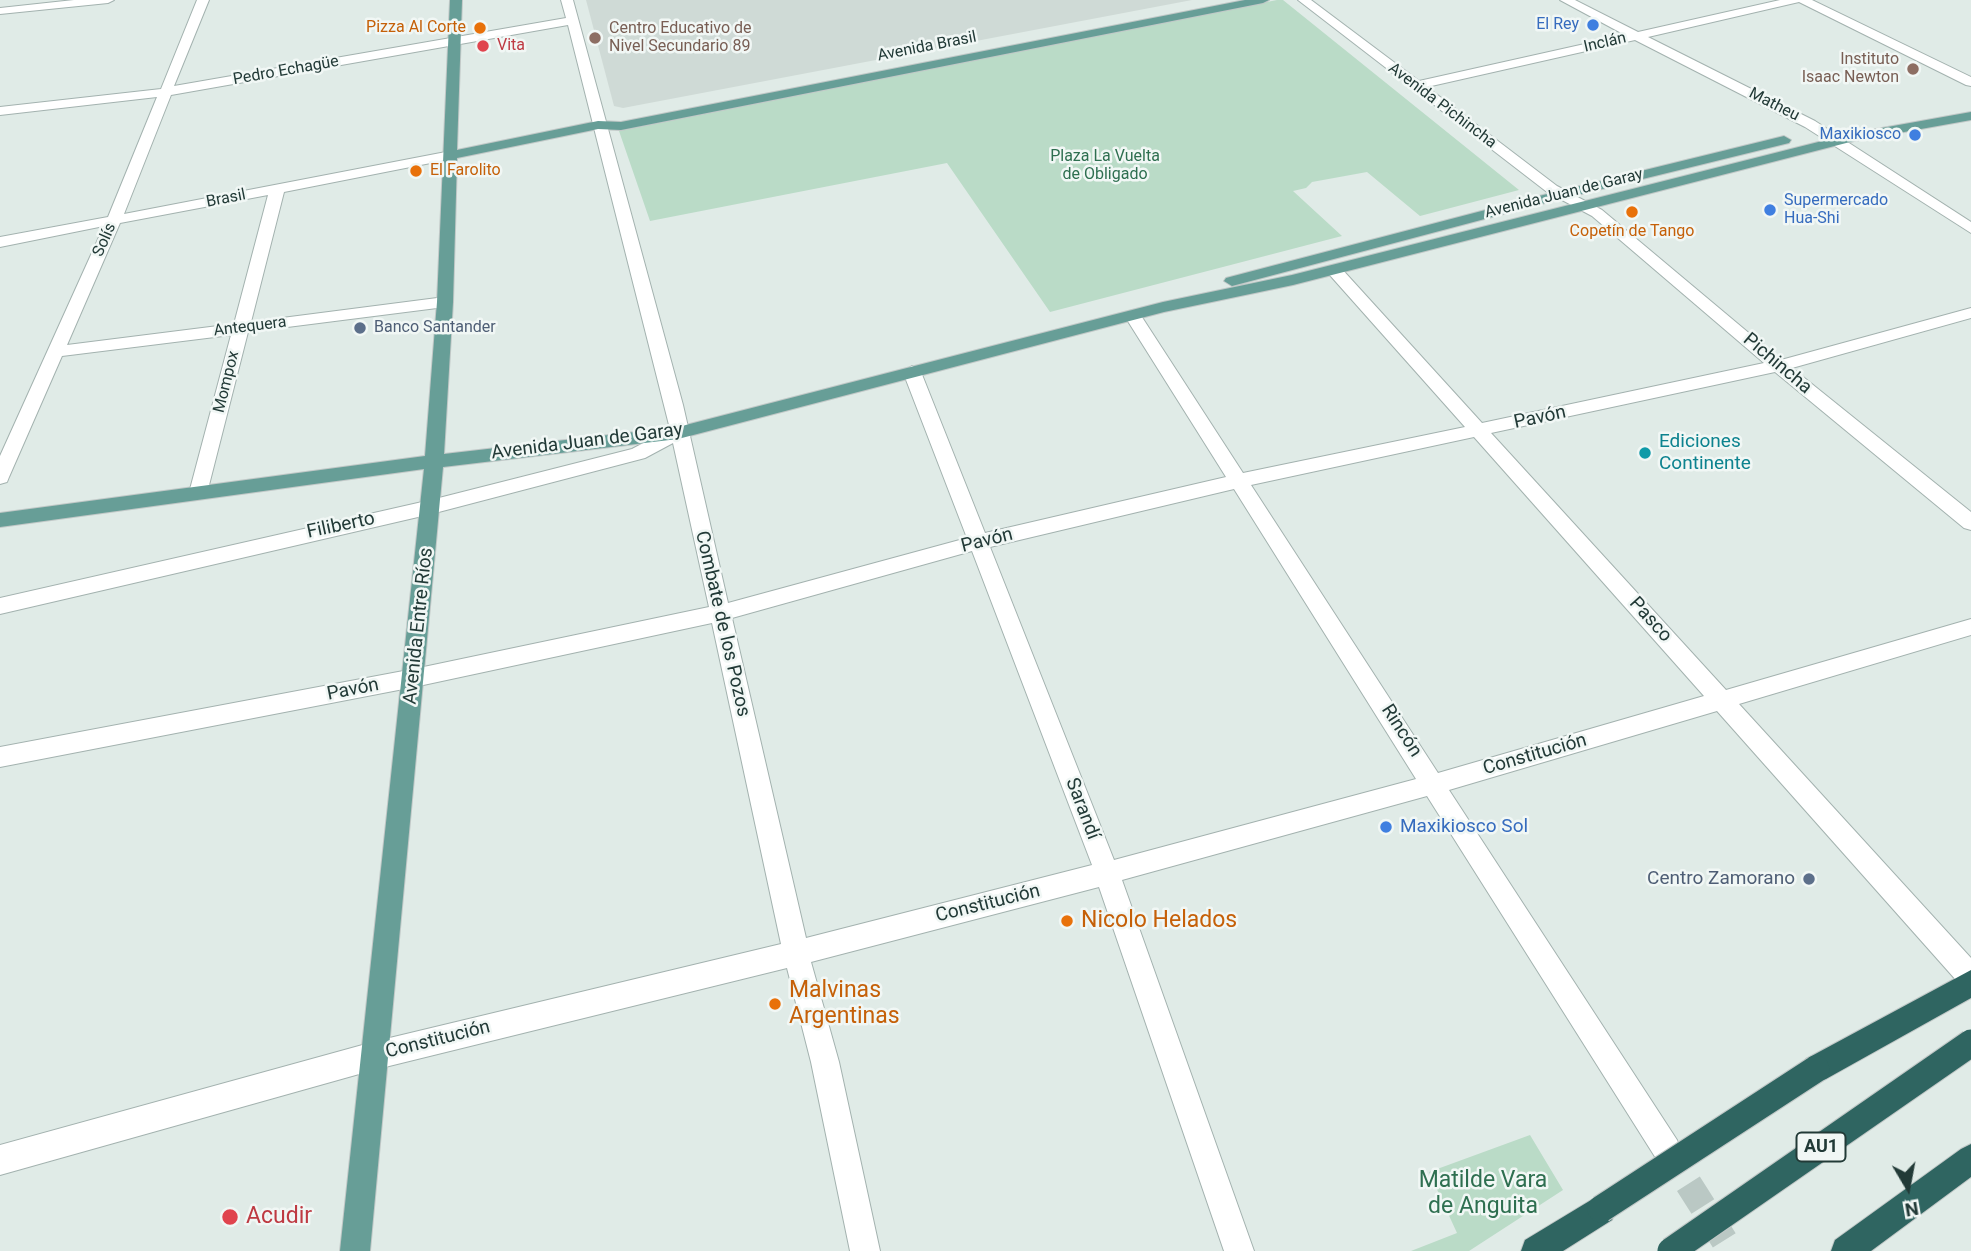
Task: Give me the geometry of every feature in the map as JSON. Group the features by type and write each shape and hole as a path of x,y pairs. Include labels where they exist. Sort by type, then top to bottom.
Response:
{"highway":[{"path":"1536,1251 1816,1069 1968,977"},
{"name":"AU1","path":"1671,1251 1971,1042"},
{"path":"1846,1251 1971,1159"}],"main road":[{"name":"Avenida Entre Ríos","path":"355,1251 431,507 445,302 452,43 456,0"},
{"name":"Avenida Brasil","path":"598,125 617,115 1212,0"},
{"name":"Avenida Brasil","path":"451,155 598,125 621,126 1263,0"},
{"name":"Avenida Juan de Garay","path":"1163,307 1207,289 1281,267 1562,194 1822,131 1971,102"},
{"name":"Avenida Juan de Garay","path":"0,520 434,462 678,433 1132,314 1334,270 1838,141 1971,116"}],"street":[{"path":"5,10 108,0"},
{"name":"Solís","path":"0,477 114,220 203,0"},
{"name":"Combate de los Pozos","path":"567,0 674,405 678,433 796,953 825,1062 865,1251"},
{"name":"Avenida Pichincha","path":"1304,0 1415,86 1562,194 1584,206"},
{"name":"Matheu","path":"1566,0 1822,131 1971,229"},
{"name":"Inclán","path":"1415,86 1796,0"},
{"path":"1803,0 1971,82"},
{"name":"Pedro Echagüe","path":"0,111 164,92 571,21"},
{"name":"Brasil","path":"0,242 451,155"},
{"name":"Mompox","path":"198,493 277,189"},
{"name":"Pichincha","path":"1584,206 1603,218 1777,365 1971,523"},
{"name":"Pasco","path":"1334,270 1968,977"},
{"name":"Antequera","path":"55,352 445,302"},
{"name":"Pavón","path":"0,757 414,678 720,613 979,542 1239,481 1777,365 1971,313"},
{"name":"Rincón","path":"1132,314 1667,1150"},
{"name":"Sarandí","path":"912,372 1107,873 1239,1251"},
{"name":"Filiberto","path":"0,606 431,507 638,454 678,433"},
{"name":"Constitución","path":"0,1160 377,1055 796,953 1107,873 1435,784 1971,627"}],"shaded area":[{"path":"586,0 1192,0 623,108 614,106"}],"green space":[{"name":"Plaza La Vuelta de Obligado","path":"1283,0 1519,190 1420,216 1367,172 1312,182 1306,188 1293,191 1342,236 1050,312 947,163 650,221 619,131"},
{"name":"Matilde Vara de Anguita","path":"1530,1135 1563,1190 1469,1251 1411,1251 1457,1233 1429,1172"}],"tunnel":[{"path":"1667,1150 1731,1251"}],"place":[{"name":"El Rey","path":"1593,25"},
{"name":"Pizza Al Corte","path":"480,28"},
{"name":"Centro Educativo de Nivel Secundario 89","path":"595,38"},
{"name":"Vita","path":"483,46"},
{"name":"Instituto Isaac Newton","path":"1913,69"},
{"name":"Maxikiosco","path":"1915,135"},
{"name":"El Farolito","path":"416,171"},
{"name":"Supermercado Hua-Shi","path":"1770,210"},
{"name":"Copetín de Tango","path":"1632,212"},
{"name":"Banco Santander","path":"360,328"},
{"name":"Ediciones Continente","path":"1645,453"},
{"name":"Maxikiosco Sol","path":"1386,827"},
{"name":"Centro Zamorano","path":"1809,879"},
{"name":"Nicolo Helados","path":"1067,921"},
{"name":"Malvinas Argentinas","path":"775,1004"},
{"name":"Acudir","path":"230,1217"}]}
